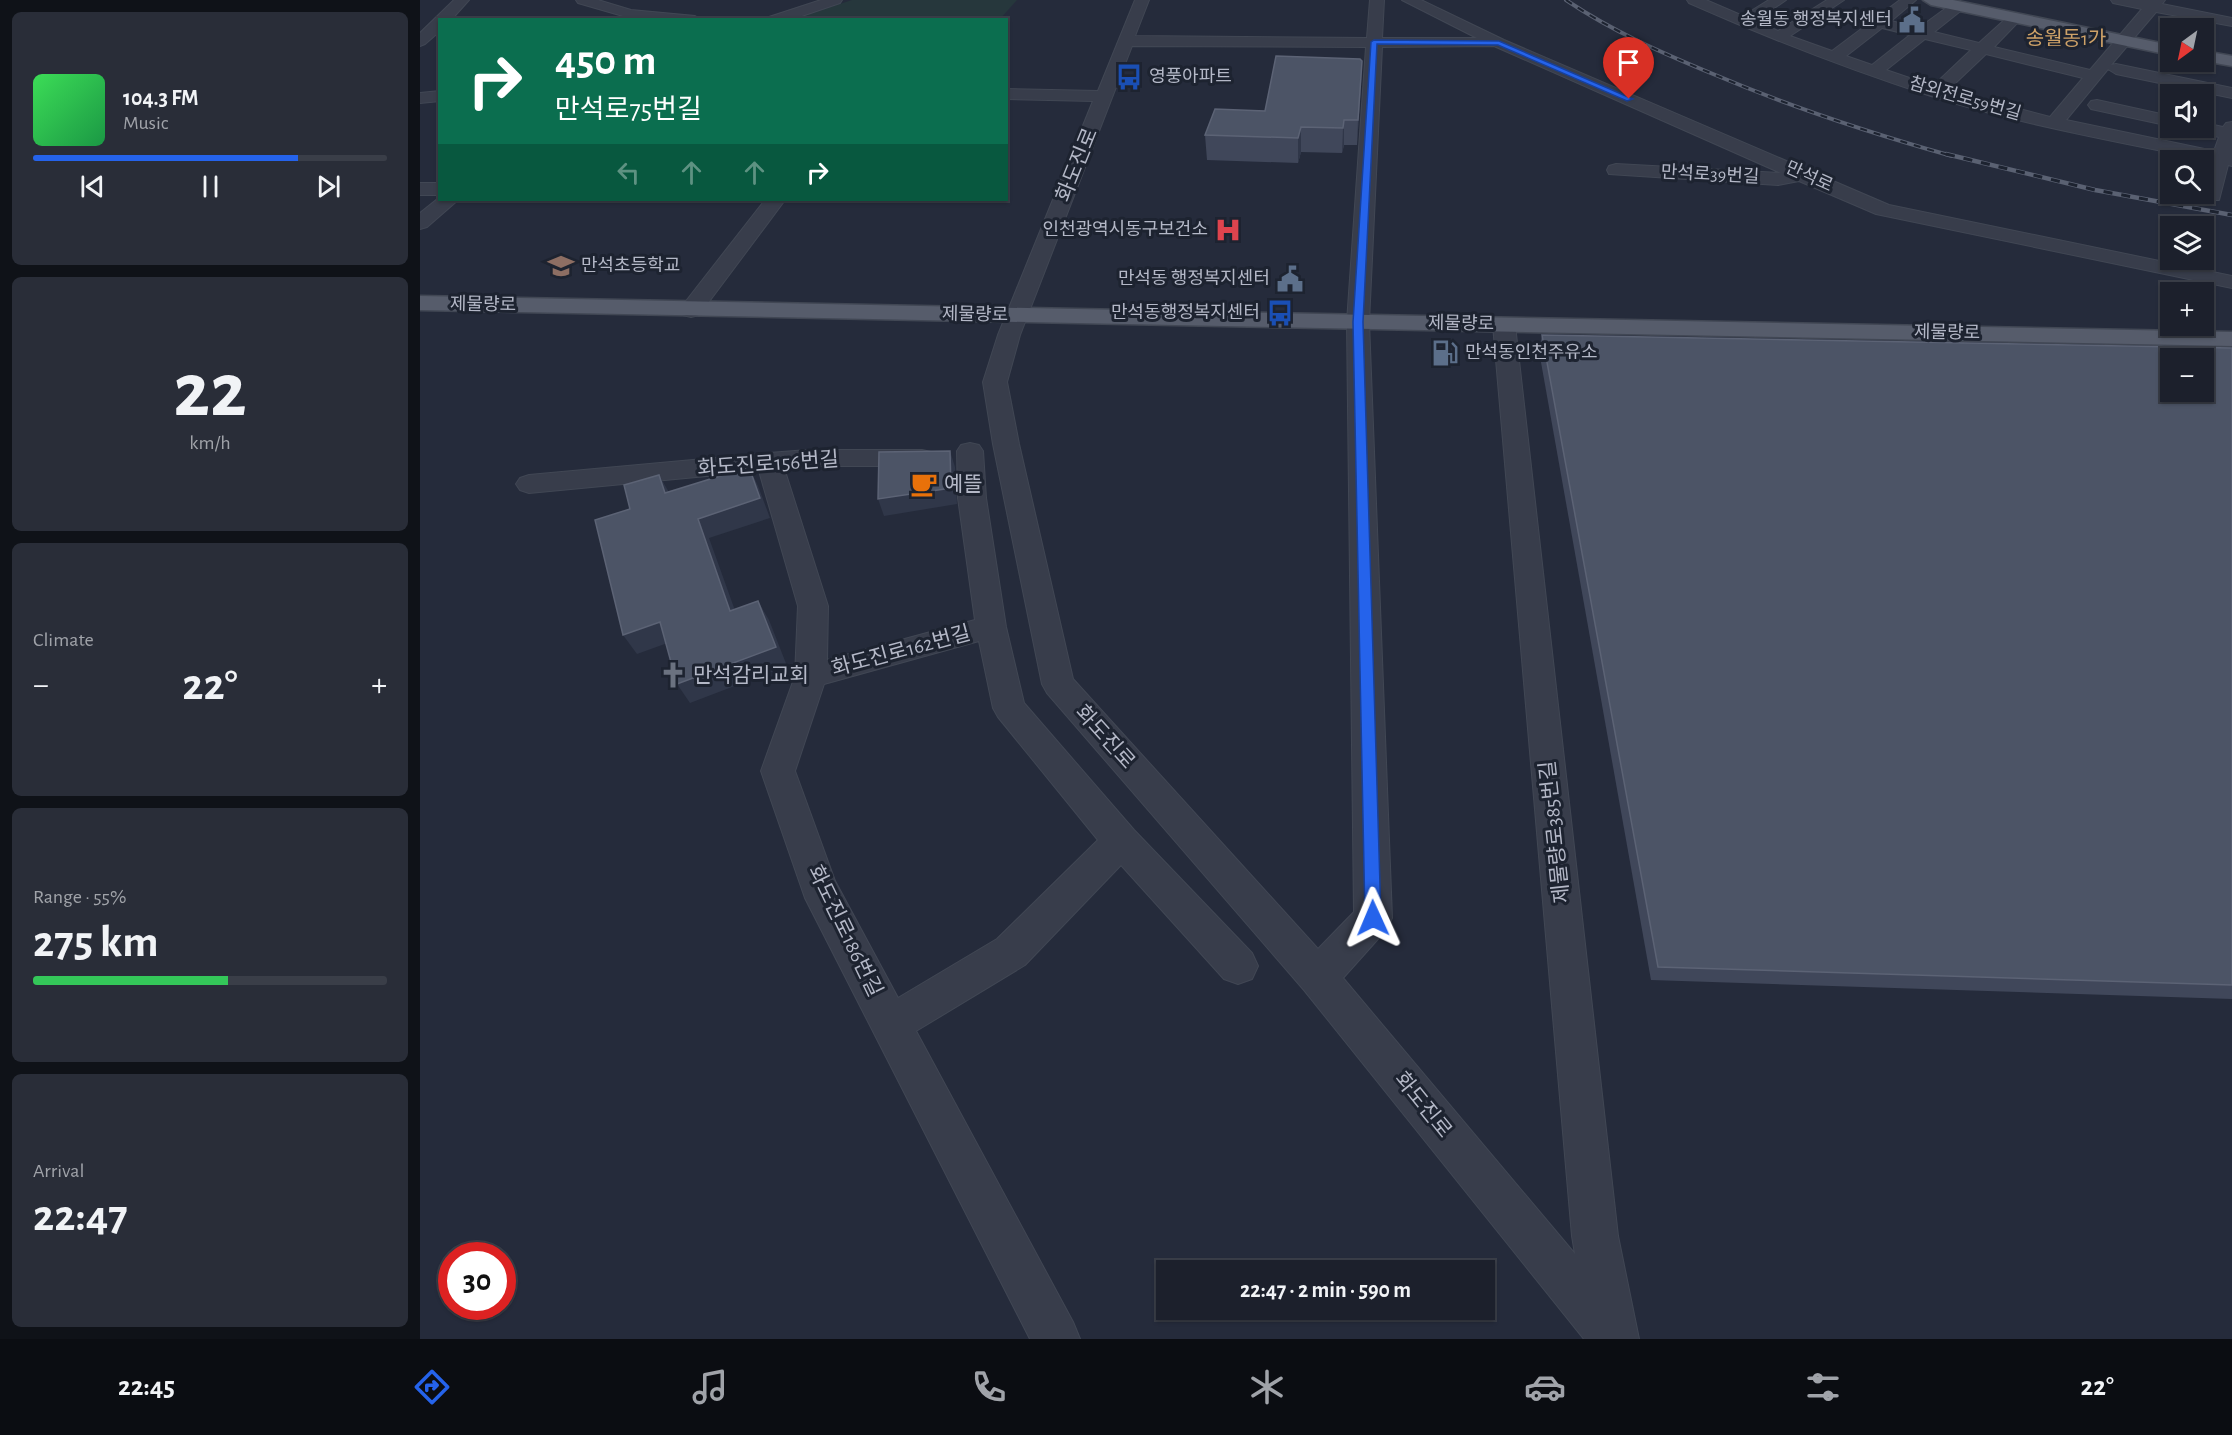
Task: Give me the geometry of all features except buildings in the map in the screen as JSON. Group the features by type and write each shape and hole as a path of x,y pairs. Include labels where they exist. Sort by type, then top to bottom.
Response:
{"main road":[{"path":"1931,0 2160,48"},
{"path":"2214,58 2232,61"},
{"name":"제물량로","path":"420,303 2232,339"}],"street":[{"path":"441,18 462,0"},
{"path":"583,0 628,17 650,18"},
{"path":"628,17 640,0"},
{"path":"773,13 835,0"},
{"name":"화도진로","path":"1142,0 1017,316 995,382 1006,444 1058,684 1318,977 1615,1339"},
{"path":"1318,977 1373,918 1358,322 1377,0"},
{"name":"만석로","path":"1409,0 1499,43 1883,210 2232,282"},
{"path":"1743,21 1779,0"},
{"path":"1778,37 1837,0"},
{"path":"1835,57 1909,0"},
{"path":"2118,0 2155,3 2232,22"},
{"path":"628,17 669,3"},
{"path":"2054,123 2155,3"},
{"name":"참외전로59번길","path":"1701,5 1778,37 1936,92 2054,123 2226,159"},
{"path":"1874,71 1958,6"},
{"path":"1936,92 2015,18"},
{"path":"1880,23 2094,76"},
{"path":"423,49 434,24"},
{"path":"2137,24 2159,29"},
{"path":"1125,41 1499,43"},
{"path":"2116,69 2232,93"},
{"path":"1008,94 1104,96"},
{"path":"420,98 438,96"},
{"path":"2097,105 2160,119"},
{"path":"2214,127 2230,125 2226,159 2214,191"},
{"name":"만석로39번길","path":"1616,170 1778,179 1803,175"},
{"path":"420,189 438,189"},
{"path":"420,224 447,201"},
{"path":"691,310 774,201"},
{"name":"제물량로385번길","path":"1504,325 1595,1236 1615,1339"},
{"name":"화도진로156번길","path":"529,484 808,458 947,458 1006,444"},
{"path":"970,451 972,498 991,627 1010,708 1121,841 1238,966"},
{"name":"화도진로186번길","path":"770,461 813,606 811,676 778,771 818,886 1056,1339"},
{"name":"화도진로162번길","path":"811,676 991,627"},
{"path":"891,1024 1011,952 1121,841"}],"shaded area":[{"path":"852,0 1017,0 1001,18 797,18"}],"railway":[{"path":"1566,0 1638,41 1742,86 1831,119 1952,156"},
{"path":"1946,154 2095,190 2232,215"}],"place":[{"name":"송월동 행정복지센터","path":"1912,20"},
{"name":"영풍아파트","path":"1129,77"},
{"name":"인천광역시동구보건소","path":"1228,230"},
{"name":"만석초등학교","path":"561,266"},
{"name":"만석동 행정복지센터","path":"1290,279"},
{"name":"만석동행정복지센터","path":"1280,313"},
{"name":"만석동인천주유소","path":"1445,353"},
{"name":"예뜰","path":"924,484"},
{"name":"만석감리교회","path":"673,675"}],"district":[{"name":"송월동1가","path":"2066,39"}],"route":[{"path":"1373,918 1358,322 1374,42 1499,43 1629,99"}]}
